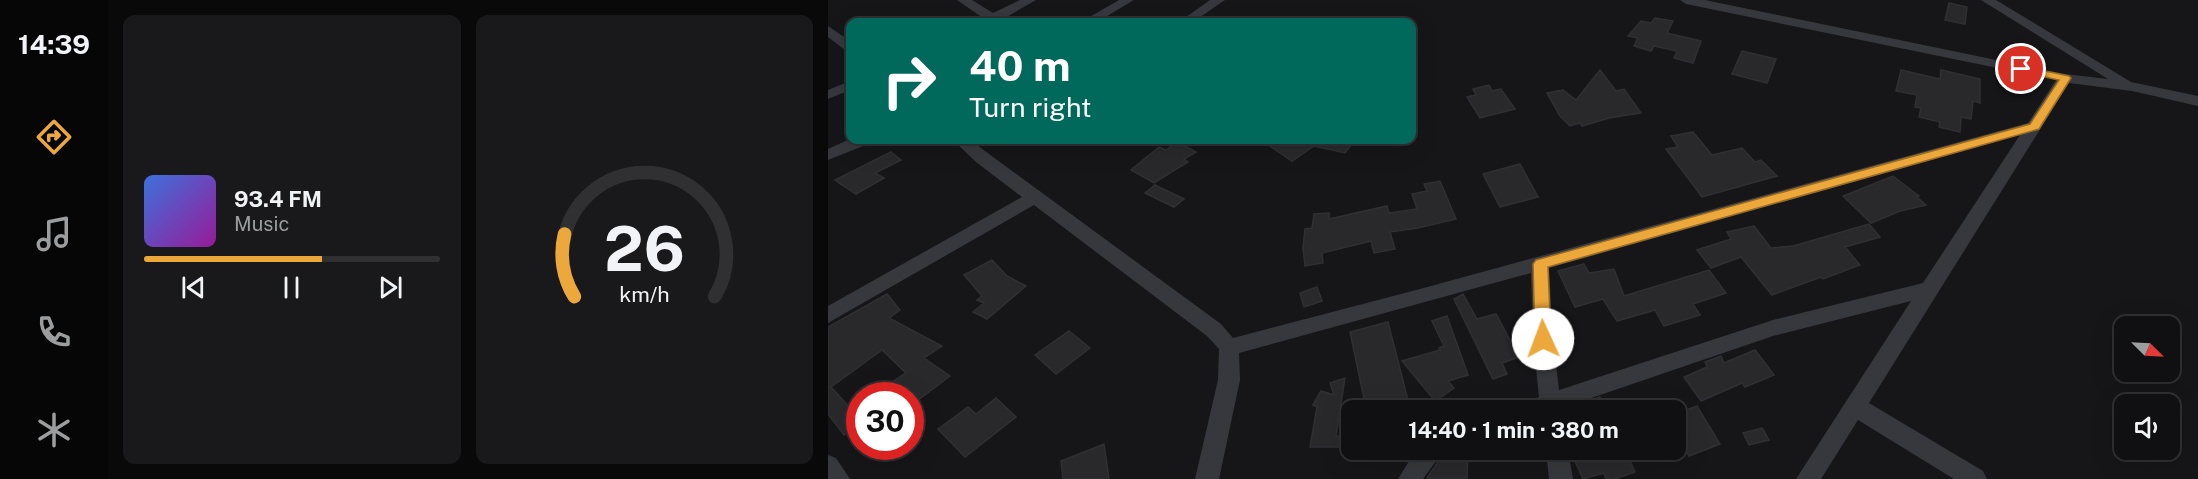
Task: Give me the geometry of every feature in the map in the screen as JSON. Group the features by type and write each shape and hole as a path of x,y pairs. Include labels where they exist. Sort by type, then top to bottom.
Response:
{"street":[{"path":"963,0 986,18"},
{"path":"996,18 1030,0"},
{"path":"1095,18 1128,0"},
{"path":"1191,18 1219,0"},
{"path":"1686,0 2065,78 2132,87 2198,101"},
{"path":"1987,0 2132,87"},
{"path":"832,36 846,44"},
{"path":"1808,479 2065,78"},
{"path":"828,95 846,87"},
{"path":"1229,347 1540,264 2035,126"},
{"path":"828,155 853,144"},
{"path":"972,144 1035,197 1214,330 1229,347 1229,380 1207,479"},
{"path":"828,315 1035,197"},
{"path":"1540,264 1543,339 1549,400"},
{"path":"1567,400 1773,328 1930,289"},
{"path":"1855,406 1975,479"},
{"path":"1410,479 1421,460"},
{"path":"1558,460 1561,479"},
{"path":"828,466 838,479"}],"building":[{"path":"1949,3 1967,7 1965,24 1945,20"},
{"path":"1655,18 1673,21 1667,33 1701,41 1693,63 1674,58 1677,51 1654,46 1651,51 1634,46 1638,38 1628,36 1641,21 1651,23"},
{"path":"1742,51 1776,59 1767,83 1732,74"},
{"path":"1600,70 1616,91 1624,89 1641,113 1609,118 1582,126 1580,123 1570,126 1560,116 1547,93 1563,90 1576,100"},
{"path":"1901,70 1940,79 1941,70 1980,79 1980,103 1973,101 1971,119 1961,117 1960,132 1939,127 1940,122 1919,117 1921,108 1915,107 1917,95 1896,91"},
{"path":"1489,85 1492,91 1501,89 1515,109 1480,118 1467,97 1476,95 1473,89"},
{"path":"1693,132 1712,155 1742,148 1755,162 1761,160 1777,176 1702,197 1666,149 1678,147 1671,136"},
{"path":"1174,144 1181,144 1196,152 1184,159 1188,162 1154,183 1131,170 1159,147 1166,150"},
{"path":"1273,144 1352,144 1345,153 1314,146 1292,161 1270,146"},
{"path":"891,152 901,160 875,173 884,178 856,194 835,180"},
{"path":"1520,164 1538,197 1500,207 1483,174"},
{"path":"1893,176 1919,196 1917,197 1926,205 1900,211 1871,223 1843,196"},
{"path":"1440,181 1456,219 1390,232 1395,249 1374,253 1371,241 1322,253 1323,263 1305,266 1303,248 1305,229 1312,228 1314,214 1329,213 1329,219 1387,206 1389,213 1417,209 1412,194 1427,191 1424,184"},
{"path":"1155,185 1184,199 1174,207 1145,193"},
{"path":"1869,224 1880,237 1845,247 1860,265 1772,295 1741,257 1711,268 1697,250 1731,239 1727,232 1754,226 1771,248 1793,246"},
{"path":"992,260 1007,276 1026,286 987,319 973,312 984,303 977,300 982,296 964,275"},
{"path":"1584,264 1589,273 1614,269 1624,296 1709,270 1726,293 1693,304 1700,315 1664,326 1655,310 1617,321 1603,299 1575,307 1558,271"},
{"path":"1317,287 1322,301 1304,307 1300,293"},
{"path":"887,294 900,310 889,318 942,346 924,358 950,376 924,396 924,382 892,382 906,373 882,350 831,387 846,404 846,434 844,435 828,414 828,327"},
{"path":"1463,294 1477,319 1496,314 1519,357 1502,363 1507,374 1493,379 1454,299"},
{"path":"1447,316 1468,375 1448,381 1454,388 1436,400 1402,361 1440,350 1439,348 1444,346 1432,321"},
{"path":"1388,322 1408,400 1364,400 1350,332"},
{"path":"1069,331 1090,348 1056,374 1035,355"},
{"path":"1755,350 1774,375 1745,387 1742,383 1701,401 1684,377 1707,367 1705,362 1721,356 1724,363"},
{"path":"1345,378 1336,436 1341,436 1341,447 1310,447 1317,407 1313,405 1321,391 1334,395 1330,383"},
{"path":"996,398 1016,417 965,457 938,429 968,407 976,414"},
{"path":"1697,406 1720,444 1689,456 1686,450 1686,410"},
{"path":"1762,428 1769,440 1749,445 1743,433"},
{"path":"1104,444 1109,479 1063,479 1061,461"},
{"path":"1439,460 1468,460 1467,478 1427,478"},
{"path":"1574,460 1630,460 1635,472 1615,479 1606,479 1604,473 1583,479"}],"route":[{"path":"1543,339 1540,264 2035,126 2065,78 2021,69"}]}
